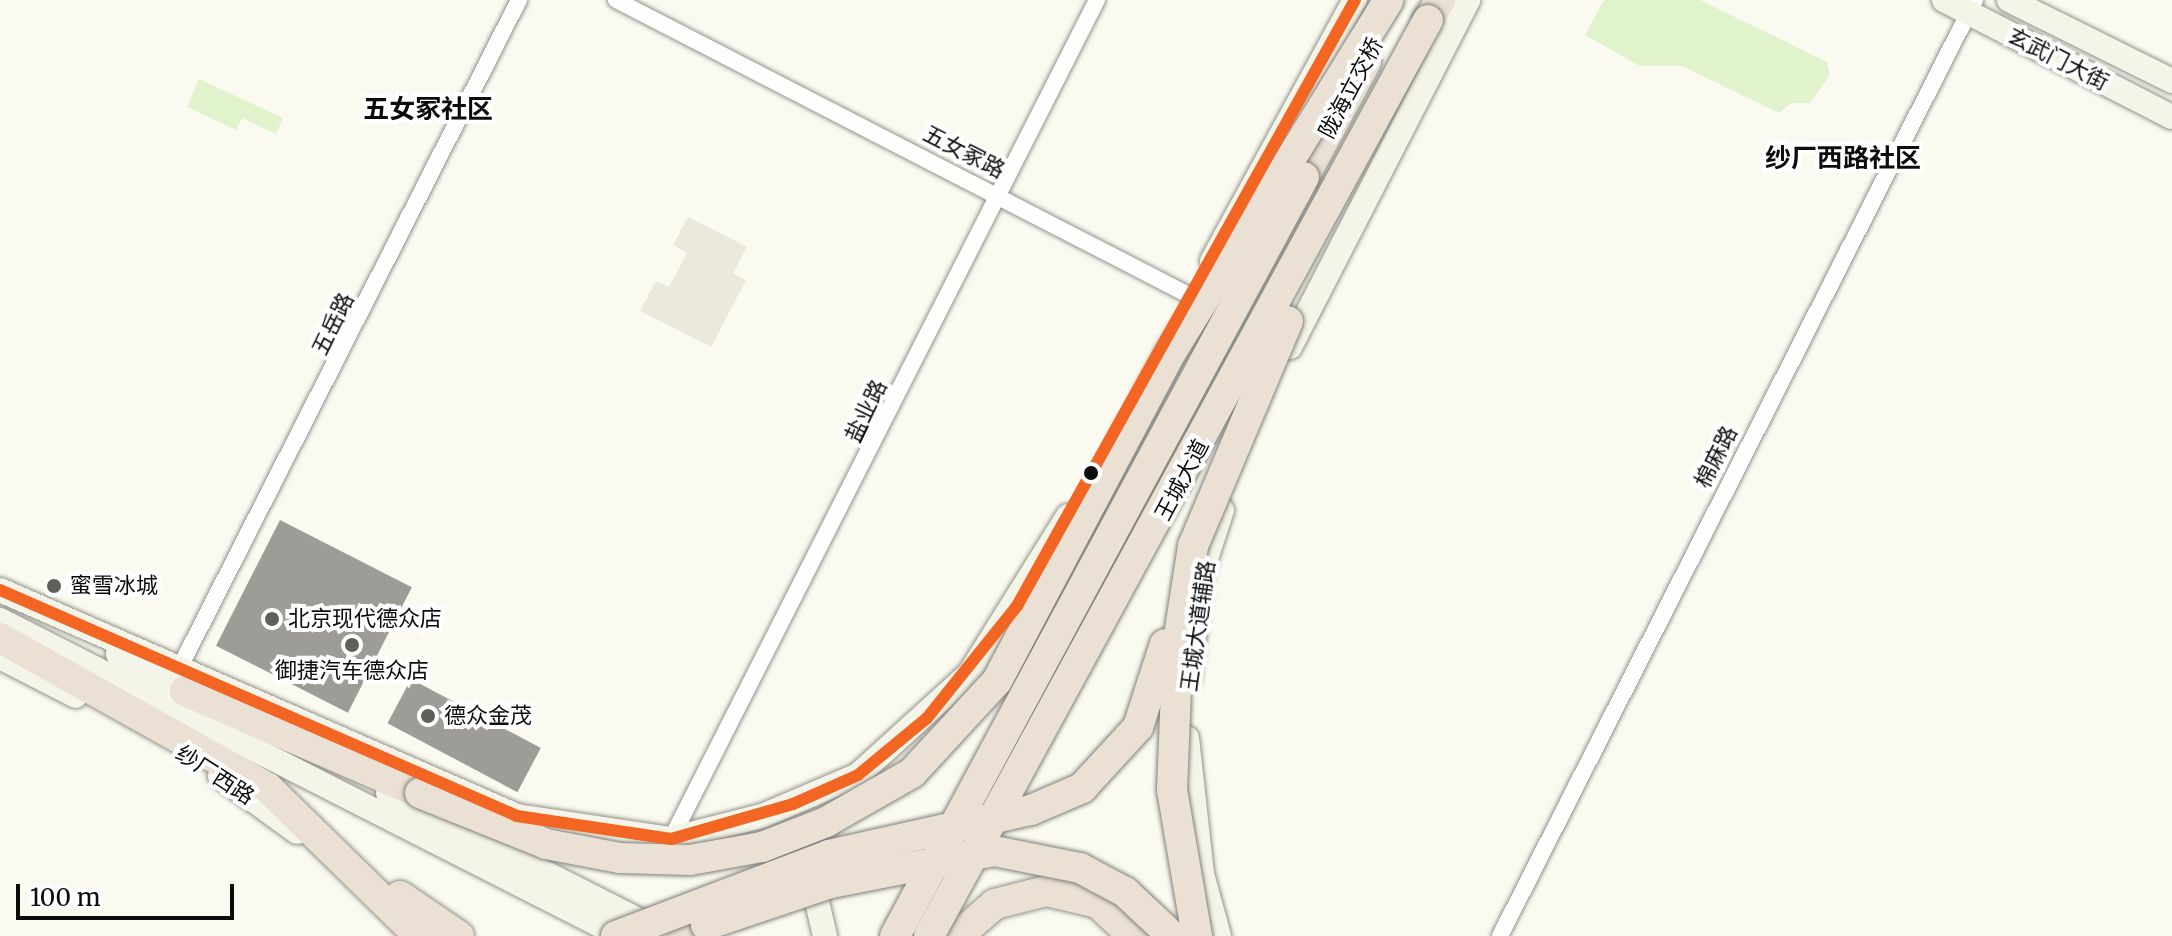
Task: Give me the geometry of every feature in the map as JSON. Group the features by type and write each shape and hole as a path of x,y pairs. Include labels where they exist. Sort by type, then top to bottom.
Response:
{"highway":[{"path":"183,678 420,793 546,844 620,858 690,860 801,832 912,773 997,681 1170,354 1389,0"},
{"name":"陇海立交桥","path":"1304,177 1399,0"},
{"path":"619,936 829,855 1031,810 1082,788 1138,727 1193,546 1236,433 1438,7"},
{"name":"王城大道","path":"929,936 1438,7"},
{"name":"王城大道","path":"895,936 1304,177"},
{"path":"1193,546 1171,737 1179,844 1212,935"},
{"path":"0,638 213,754 303,816 459,936"},
{"path":"303,816 419,936"},
{"path":"681,936 831,883 994,851 1080,868 1125,892 1172,936"},
{"path":"958,936 995,904 1046,891 1098,903 1133,936"},
{"path":"887,936 915,897"}],"main road":[{"path":"183,678 517,816 671,839 786,807 858,775 970,673 1017,606 1355,0"},
{"path":"1192,297 1372,0"},
{"path":"1290,347 1308,284 1458,0"},
{"name":"王城大道辅路","path":"1212,935 1189,777 1189,672 1216,524 1316,288 1468,0"},
{"name":"玄武门大街","path":"1944,0 1972,6 2172,117"},
{"name":"玄武门大街","path":"2009,0 2172,81"},
{"path":"5,593 183,678 669,936"},
{"path":"0,620 619,936"},
{"name":"纱厂西路","path":"0,657 241,789 309,841 399,936"},
{"path":"786,807 808,936"},
{"path":"786,807 825,936"}],"street":[{"name":"五岳路","path":"183,678 519,0"},
{"name":"五女冢路","path":"616,0 1290,347"},
{"name":"盐业路","path":"671,839 1097,0"},
{"name":"棉麻路","path":"1500,936 1972,6"}],"green space":[{"path":"1604,0 1700,0 1827,62 1830,75 1810,103 1791,103 1779,113 1682,66 1640,66 1585,35"},
{"path":"199,79 283,118 276,134 242,118 236,130 187,107"}],"shaded area":[{"path":"688,217 747,247 733,273 746,280 711,347 640,311 656,281 669,287 687,253 673,245"}],"building":[{"path":"280,520 412,587 348,713 216,646"},
{"path":"411,679 541,748 517,792 388,723"}],"transit line":[{"path":"0,590 517,816 671,839 793,804 858,775 927,718 1017,606 1355,0"}],"place":[{"name":"蜜雪冰城","path":"54,586"},
{"name":"北京现代德众店","path":"272,619"},
{"name":"御捷汽车德众店","path":"352,645"},
{"name":"德众金茂","path":"428,716"}],"district":[{"name":"五女冢社区","path":"428,109"},
{"name":"纱厂西路社区","path":"1843,158"}]}
